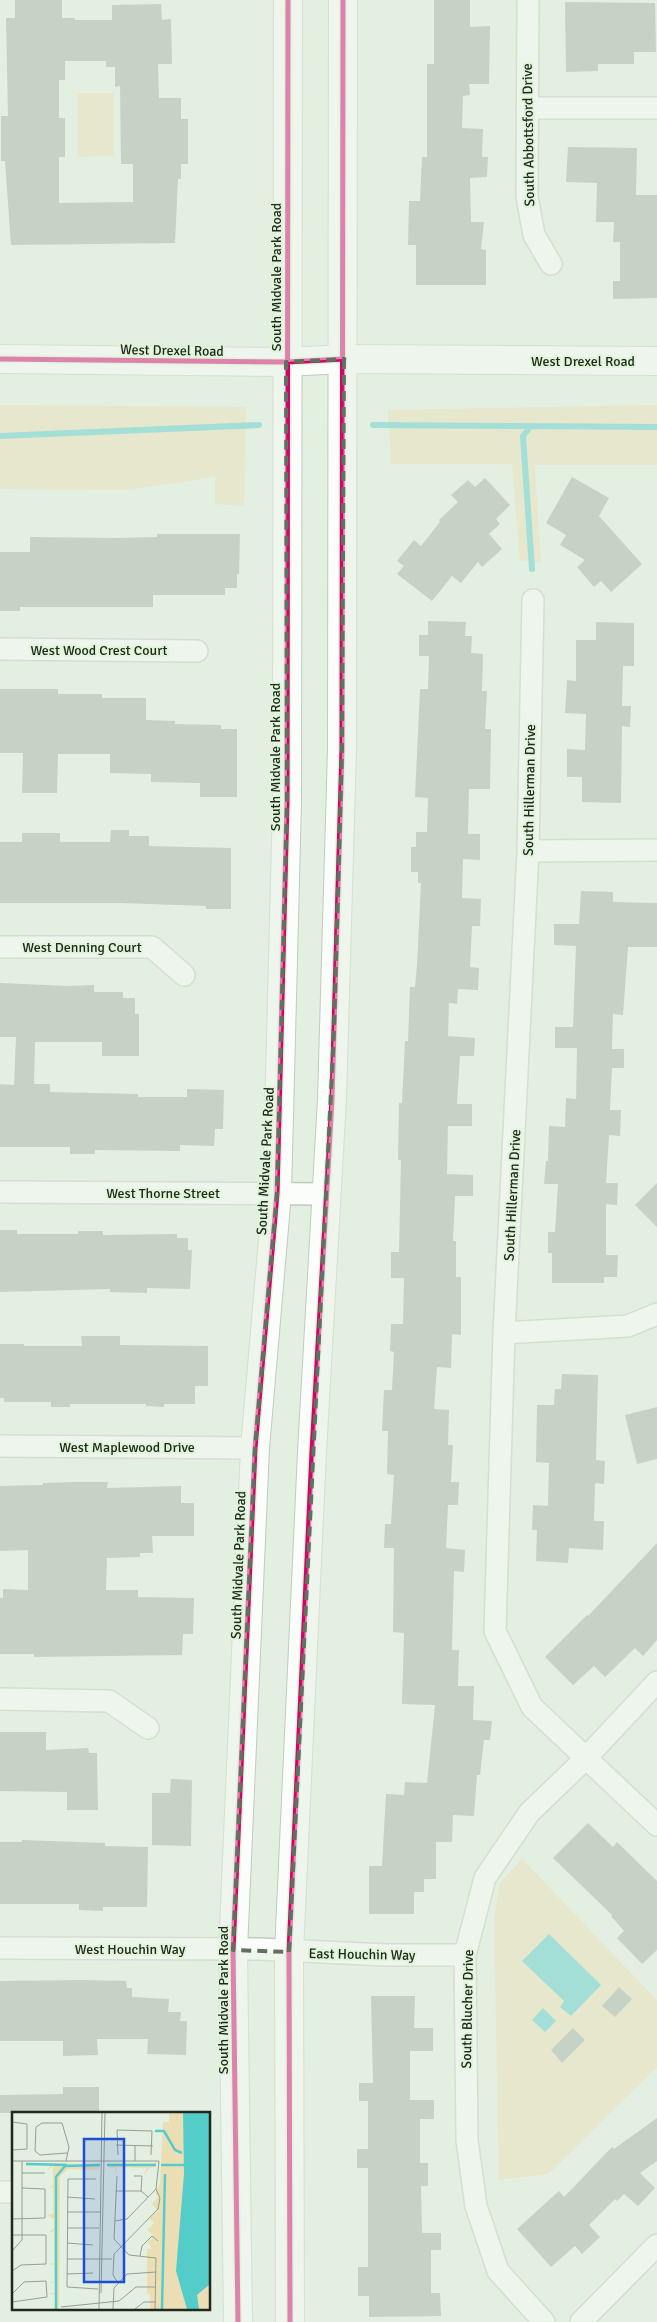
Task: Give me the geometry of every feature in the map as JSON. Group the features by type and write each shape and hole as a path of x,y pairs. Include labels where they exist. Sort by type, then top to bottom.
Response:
{"main road":[{"name":"South Midvale Park Road","path":"238,2322 255,1448 277,1193 287,802 286,362 288,0"},
{"path":"290,2322 289,1952 311,1462 327,1194 335,1012 342,758 343,0"},
{"name":"West Drexel Road","path":"0,359 286,362 344,359 657,361"}],"street":[{"name":"South Abbottsford Drive","path":"528,0 527,197 529,217 534,235 551,264"},
{"path":"527,108 657,108"},
{"name":"South Hillerman Drive","path":"533,600 528,851 504,1333 495,1631 532,1707 657,1826"},
{"name":"West Wood Crest Court","path":"0,650 197,651"},
{"path":"528,851 657,850"},
{"name":"West Denning Court","path":"0,947 152,947 184,975"},
{"name":"West Thorne Street","path":"0,1192 327,1194"},
{"path":"504,1333 628,1326 657,1314"},
{"name":"West Maplewood Drive","path":"0,1446 255,1448"},
{"name":"South Blucher Drive","path":"544,2322 498,2271 476,2206 467,2140 465,1955 485,1878 528,1813 585,1759 657,1682"},
{"path":"0,1699 109,1701 148,1728"},
{"name":"West Houchin Way","path":"0,1948 246,1950"},
{"name":"East Houchin Way","path":"246,1950 386,1956 465,1955"},
{"path":"581,2322 657,2245"}],"highlighted area":[{"path":"344,359 342,749 334,1030 289,1952 233,1950 255,1448 277,1193 287,802 286,362"}],"shaded area":[{"path":"77,93 114,93 114,156 78,157"},
{"path":"0,405 246,407 244,506 215,504 215,477 128,490 0,489"},
{"path":"657,405 657,465 535,465 541,563 520,560 512,464 391,464 388,410"},
{"path":"522,1859 657,2000 657,2067 549,2174 499,2180 494,1916 500,1883"}],"water":[{"path":"549,1934 601,1985 571,2016 560,2007 564,2001 522,1961"},
{"path":"543,2008 556,2021 545,2032 532,2020"}],"building":[{"path":"15,0 62,0 62,18 75,18 75,20 112,20 112,5 161,4 162,20 171,19 172,64 158,64 159,98 181,98 181,119 188,119 188,164 181,164 181,179 178,179 175,243 11,245 5,161 1,161 1,116 8,116 6,18 15,18","holes":["65,61 106,61 106,67 115,67 115,87 120,86 121,164 133,164 133,202 59,203 59,157 65,157 65,118 59,118 59,80 65,80"]},
{"path":"434,0 470,0 470,27 490,26 489,84 469,84 470,95 463,96 462,128 483,129 482,157 488,157 487,177 470,178 471,222 484,222 481,249 486,250 486,285 416,285 416,245 408,245 409,201 420,201 422,157 427,157 427,64 434,64"},
{"path":"565,2 655,3 656,52 634,52 634,64 598,64 598,71 566,72"},
{"path":"568,147 637,148 636,195 657,195 657,298 613,299 613,281 620,281 620,242 613,242 614,222 596,222 597,183 566,182"},
{"path":"572,477 609,498 599,516 642,564 611,592 601,581 594,587 577,567 585,560 560,545 566,535 546,523"},
{"path":"485,478 510,505 496,519 500,524 489,534 502,549 482,567 478,562 461,583 452,576 432,601 397,574 404,566 397,561 414,540 421,546 440,522 439,520 458,502 451,495 468,480 475,487"},
{"path":"157,534 240,534 237,588 225,588 225,595 153,595 153,607 20,607 20,611 0,611 0,552 30,552 30,537 116,538 157,537"},
{"path":"428,621 466,622 465,636 472,636 471,653 483,654 482,691 487,691 485,729 491,729 490,789 469,789 468,834 480,834 480,860 463,859 462,898 481,899 480,926 472,926 470,967 479,968 478,990 458,989 457,1004 449,1003 448,1036 475,1038 474,1056 460,1056 457,1104 472,1104 472,1126 448,1126 447,1174 473,1175 473,1196 455,1196 453,1241 456,1241 456,1277 461,1277 461,1335 452,1334 451,1368 437,1367 434,1409 449,1410 448,1445 453,1445 451,1482 459,1482 458,1505 448,1505 446,1548 465,1550 464,1572 454,1571 452,1650 459,1650 458,1686 474,1686 473,1720 492,1721 490,1740 484,1740 480,1775 477,1775 474,1816 453,1815 452,1842 436,1842 436,1879 424,1879 424,1892 414,1892 414,1914 369,1914 369,1866 382,1866 386,1794 404,1795 405,1782 427,1783 435,1705 402,1704 404,1633 393,1632 394,1548 384,1548 385,1524 391,1524 394,1475 387,1474 388,1431 382,1431 384,1390 392,1390 394,1352 390,1351 391,1324 403,1324 404,1278 391,1278 391,1252 399,1252 401,1160 398,1160 399,1103 402,1103 405,1041 408,1041 410,987 415,987 417,965 421,883 418,883 418,872 411,872 411,847 416,847 416,832 427,832 428,798 415,797 420,689 428,689 429,656 419,656 419,635 428,635"},
{"path":"596,622 634,623 634,666 623,666 622,706 631,706 630,727 622,726 621,803 582,802 582,777 567,777 567,749 585,750 586,714 565,713 567,680 576,681 576,640 596,640"},
{"path":"0,689 58,689 58,694 102,694 102,698 146,698 146,720 175,721 175,724 221,725 221,729 237,729 237,797 200,797 200,783 151,782 151,774 110,773 110,754 58,754 57,793 22,793 23,753 0,753"},
{"path":"111,830 129,830 129,836 149,836 149,846 231,848 231,909 206,909 206,906 121,903 0,903 0,842 22,842 22,833 60,833 60,842 110,842"},
{"path":"581,891 613,892 613,902 657,903 657,947 628,947 623,1015 613,1014 612,1049 624,1049 624,1068 612,1068 610,1110 621,1110 620,1136 609,1135 606,1183 618,1183 617,1205 606,1204 606,1255 618,1255 617,1277 604,1277 604,1283 552,1283 552,1253 548,1253 548,1232 555,1232 558,1184 544,1184 546,1161 548,1161 549,1126 565,1127 566,1098 576,1099 577,1048 555,1048 555,1027 573,1027 576,946 554,945 554,924 579,924"},
{"path":"0,983 68,986 94,985 94,992 123,992 123,998 135,998 135,1014 139,1014 139,1056 102,1056 102,1042 35,1042 34,1084 50,1084 50,1092 138,1094 138,1097 187,1097 187,1089 224,1090 223,1129 215,1129 214,1146 180,1145 180,1151 95,1150 95,1154 70,1154 70,1147 0,1147 0,1084 14,1085 16,1037 0,1037"},
{"path":"657,1183 657,1227 635,1205"},
{"path":"0,1230 17,1230 17,1234 78,1234 78,1231 103,1231 103,1235 177,1234 177,1238 188,1238 188,1250 192,1250 190,1289 147,1288 147,1293 110,1292 110,1289 0,1292"},
{"path":"81,1336 120,1336 120,1345 208,1346 208,1386 195,1386 195,1404 164,1404 164,1407 146,1406 146,1404 70,1404 70,1407 51,1407 51,1402 4,1402 4,1398 0,1398 0,1344 82,1346"},
{"path":"562,1374 598,1375 596,1460 605,1461 604,1484 595,1483 594,1521 604,1521 603,1550 569,1548 568,1563 536,1561 537,1530 532,1530 533,1505 548,1506 549,1463 536,1462 537,1405 554,1405 555,1389 561,1389"},
{"path":"657,1407 657,1459 637,1464 625,1415"},
{"path":"108,1482 107,1488 181,1486 181,1503 194,1503 194,1536 152,1536 153,1553 140,1553 140,1557 107,1558 106,1590 138,1590 138,1597 194,1598 193,1634 183,1634 182,1655 34,1657 34,1654 0,1654 0,1598 3,1598 3,1589 28,1590 28,1550 0,1551 0,1486"},
{"path":"657,1543 657,1640 643,1656 635,1648 605,1677 594,1666 573,1685 545,1657 588,1616"},
{"path":"0,1732 46,1732 46,1750 88,1748 89,1753 97,1753 98,1810 67,1810 67,1792 0,1791"},
{"path":"171,1779 192,1780 191,1846 152,1845 152,1793 170,1793"},
{"path":"588,1823 613,1847 617,1842 657,1881 657,1950 642,1964 617,1938 624,1931 612,1915 553,1858"},
{"path":"22,1840 105,1843 105,1846 148,1847 147,1907 103,1907 103,1911 79,1910 79,1904 0,1904 0,1842 22,1842"},
{"path":"0,1981 126,1981 127,1988 132,1988 132,1997 169,1999 168,2012 181,2012 180,2021 187,2021 186,2055 147,2054 148,2039 97,2039 98,2055 63,2056 63,2041 0,2041"},
{"path":"619,1987 632,1999 615,2017 602,2006"},
{"path":"371,1996 415,1996 414,2028 433,2028 433,2051 410,2051 410,2100 434,2100 434,2119 420,2119 420,2163 428,2163 428,2186 421,2186 422,2233 441,2233 441,2250 431,2250 431,2293 440,2293 441,2316 369,2317 369,2296 358,2296 358,2267 368,2267 368,2168 357,2168 357,2149 368,2149 368,2101 359,2101 359,2083 373,2083"},
{"path":"573,2028 585,2040 562,2063 551,2050"},
{"path":"63,2087 99,2087 99,2112 0,2113 0,2095 63,2094"},
{"path":"657,2118 657,2161 640,2173 655,2188 638,2206 624,2194 617,2201 615,2199 589,2225 600,2237 582,2254 575,2246 551,2267 517,2229 559,2191 564,2197 612,2147 614,2149"}],"waterway":[{"path":"0,436 259,425"},
{"path":"373,425 657,427"},
{"path":"531,426 523,436 532,569"}],"cycle path":[{"path":"238,2322 233,1950 255,1448 277,1193 287,802 288,0"},
{"path":"290,2322 289,1952 312,1452 332,1099 342,749 343,0"},
{"path":"0,359 286,362 344,359"}]}
